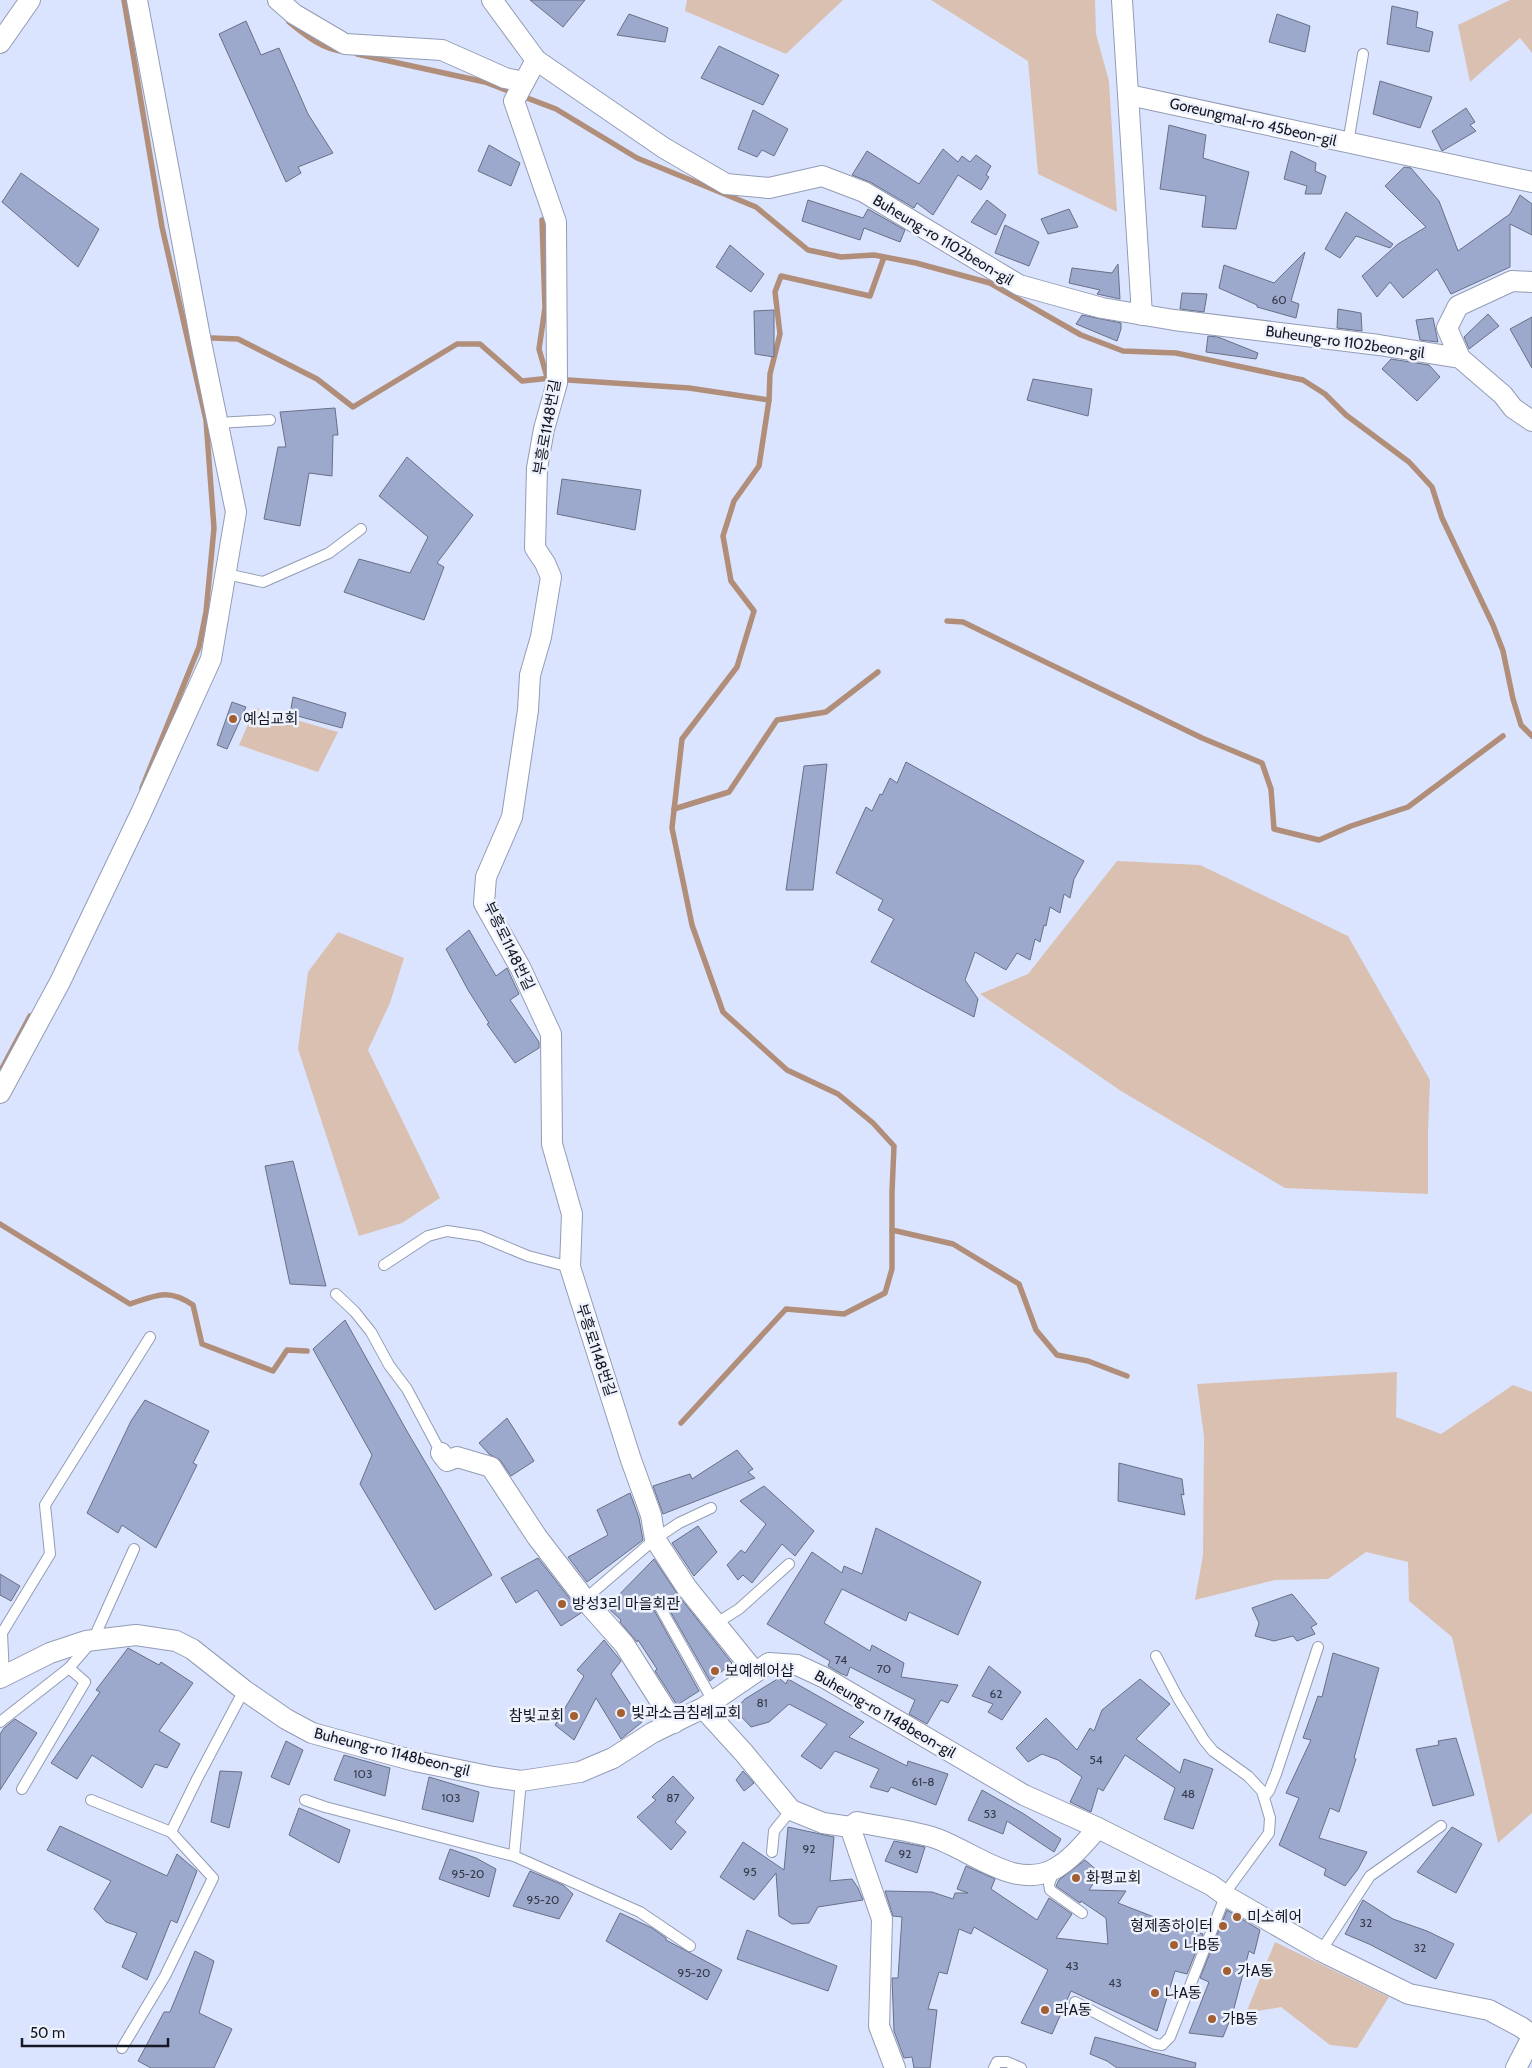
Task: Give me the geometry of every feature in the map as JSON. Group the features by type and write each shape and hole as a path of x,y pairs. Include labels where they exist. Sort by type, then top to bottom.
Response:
{"street":[{"path":"0,43 30,0"},
{"path":"0,1093 64,973 141,813 211,658 236,512 137,0"},
{"path":"278,0 294,14 346,44 442,50 505,78 524,82 536,60"},
{"name":"Buheung-ro 1102beon-gil","path":"492,0 536,60 664,148 726,184 769,188 822,176 864,192 1019,285 1102,308 1142,315 1379,344 1460,358"},
{"path":"1122,0 1142,315"},
{"name":"부흥로1148번길","path":"524,82 514,100 556,222 557,383 544,429 538,468 535,548 545,563 551,577 541,637 530,675 528,710 512,817 486,877 484,903 521,969 551,1034 552,1144 572,1214 570,1267 631,1460 651,1515 655,1540 687,1588 754,1672"},
{"name":"Goreungmal-ro 45beon-gil","path":"1129,95 1348,143"},
{"path":"1348,143 1532,182"},
{"path":"1532,282 1512,281 1458,306 1447,328 1460,358 1503,395 1513,408 1532,421"},
{"path":"442,1460 457,1456 491,1467 537,1537 624,1644 674,1722"},
{"name":"Buheung-ro 1148beon-gil","path":"2,1677 50,1653 93,1640 136,1635 176,1641 192,1649 244,1690 286,1719 312,1733 416,1761 521,1781 580,1772 613,1758 629,1746 708,1704 769,1662 797,1666 825,1678 1024,1795 1098,1828 1211,1885 1226,1896 1321,1951 1409,1994 1488,2010 1521,2027 1532,2036"},
{"path":"708,1704 744,1753 791,1810 823,1823 850,1827 857,1822 932,1837 1010,1873 1026,1876 1042,1874 1056,1868 1079,1849 1098,1828"},
{"path":"850,1827 882,1919 879,2026 895,2068"},
{"path":"1516,2068 1532,2036"}],"lane":[{"name":"Goreungmal-ro 45beon-gil","path":"1348,143 1363,54"},
{"path":"218,423 270,420"},
{"path":"226,574 263,582 329,553 362,528"},
{"path":"384,1265 428,1236 448,1231 480,1236 528,1256 570,1267"},
{"path":"336,1294 356,1312 371,1332 389,1365 407,1389 442,1460"},
{"path":"2,1677 2,1633 50,1554 45,1505 150,1338"},
{"path":"586,1599 655,1540 679,1523 711,1508"},
{"path":"0,1722 69,1668 93,1640 134,1549"},
{"path":"715,1624 740,1609 789,1564"},
{"path":"660,1607 708,1704"},
{"path":"1264,1797 1276,1774 1318,1647"},
{"path":"1075,2002 1155,2044 1162,2045 1170,2037 1228,1889 1269,1833 1270,1818 1262,1791 1248,1776 1214,1751 1204,1740 1178,1698 1156,1656"},
{"path":"22,1789 85,1682 69,1668"},
{"path":"172,1832 197,1779 244,1690"},
{"path":"514,1856 521,1781"},
{"path":"91,1800 172,1832 213,1878 165,1976 122,2048"},
{"path":"305,1800 325,1807 514,1856 640,1912 690,1946"},
{"path":"772,1852 774,1831 791,1810"},
{"path":"1321,1951 1370,1876 1441,1826"},
{"path":"1056,1868 1049,1884 1050,1890 1082,1913"},
{"path":"994,2068 997,2062 1007,2062 1021,2068"}],"shaded area":[{"path":"687,0 843,0 786,54 685,11"},
{"path":"931,0 1095,0 1096,34 1109,81 1117,212 1038,174 1028,61"},
{"path":"1510,0 1532,0 1532,53 1520,38 1470,82 1458,25"},
{"path":"255,708 338,732 318,772 239,745"},
{"path":"1117,861 1200,865 1348,936 1430,1080 1428,1194 1285,1188 1121,1091 980,994 1028,974"},
{"path":"338,932 404,958 390,1003 368,1050 440,1198 402,1223 359,1236 298,1049 308,972"},
{"path":"1397,1372 1396,1417 1441,1434 1513,1385 1532,1392 1532,1813 1498,1843 1452,1637 1409,1601 1408,1562 1366,1552 1328,1579 1275,1580 1195,1600 1203,1555 1204,1437 1197,1384"},
{"path":"1275,1942 1389,1997 1357,2048 1330,2045 1281,2007 1246,2013"}],"building":[{"path":"530,0 585,0 563,27"},
{"path":"1392,6 1418,12 1416,27 1433,32 1429,52 1387,44"},
{"path":"629,14 668,28 665,42 617,35"},
{"path":"1277,14 1310,26 1305,52 1269,42"},
{"path":"246,21 261,55 279,48 308,114 333,153 298,167 301,173 286,182 219,34"},
{"path":"719,46 779,75 763,105 701,78"},
{"path":"1380,81 1432,97 1420,128 1373,114"},
{"path":"1466,108 1475,122 1470,125 1476,131 1442,151 1432,131"},
{"path":"753,110 788,129 774,156 762,150 757,157 738,149"},
{"path":"1169,125 1206,135 1203,158 1249,172 1236,229 1202,227 1206,196 1160,189"},
{"path":"489,145 520,163 511,186 478,171"},
{"path":"943,149 958,162 962,156 970,162 976,155 991,166 986,175 989,177 981,190 958,175 933,215 917,203 914,208 870,182 852,175 867,151 919,184"},
{"path":"1291,151 1316,163 1315,171 1326,176 1321,194 1305,194 1307,186 1284,179"},
{"path":"1404,167 1411,168 1439,201 1458,251 1510,214 1520,195 1532,204 1532,235 1510,224 1510,267 1451,294 1437,269 1403,298 1390,282 1377,297 1362,276 1398,244 1426,227 1385,186"},
{"path":"21,173 99,229 78,267 2,202"},
{"path":"808,200 863,218 868,209 905,230 900,242 864,228 860,240 802,221"},
{"path":"987,200 1006,215 996,235 971,222"},
{"path":"1069,209 1078,227 1048,234 1041,219"},
{"path":"1346,212 1393,244 1390,248 1356,236 1340,258 1325,249"},
{"path":"1005,225 1039,242 1029,266 995,253"},
{"path":"730,245 764,274 751,292 716,267"},
{"path":"1305,252 1291,301 1299,304 1296,318 1257,307 1257,305 1219,288 1224,265 1274,283"},
{"path":"1118,264 1120,299 1097,294 1100,290 1069,283 1072,268 1112,273"},
{"path":"1182,293 1207,294 1204,312 1180,309"},
{"path":"1338,309 1361,313 1362,331 1337,328"},
{"path":"774,310 774,357 755,354 754,311"},
{"path":"1488,314 1499,326 1469,349 1464,337"},
{"path":"1082,315 1121,323 1117,341 1076,324"},
{"path":"1532,317 1532,368 1510,329"},
{"path":"1433,318 1438,342 1420,340 1416,320"},
{"path":"1208,336 1218,337 1258,353 1256,359 1206,352"},
{"path":"1391,359 1429,365 1440,377 1417,401 1382,369"},
{"path":"1033,379 1092,389 1088,416 1027,400"},
{"path":"335,408 338,435 333,435 332,476 309,473 300,526 264,519 278,447 286,447 280,412"},
{"path":"407,457 473,515 437,563 444,567 424,620 344,592 359,559 410,573 428,537 379,496"},
{"path":"562,479 641,490 635,530 557,514"},
{"path":"293,697 346,713 342,728 290,714"},
{"name":"예심교회","path":"232,702 246,707 227,749 217,745"},
{"path":"906,762 1084,861 1074,879 1070,898 1064,894 1060,913 1050,907 1040,942 1035,939 1030,960 1017,953 1006,970 975,952 965,980 978,999 974,1017 871,962 894,919 878,910 883,900 836,873 866,807 872,811 890,778 897,783"},
{"path":"827,764 813,890 786,890 804,766"},
{"path":"469,930 496,976 507,968 519,994 510,1000 539,1042 539,1048 515,1063 487,1024 489,1023 468,990 446,949"},
{"path":"293,1161 326,1286 290,1284 265,1166"},
{"path":"345,1320 408,1433 492,1575 435,1610 360,1484 372,1455 313,1349"},
{"path":"145,1400 209,1431 193,1463 197,1465 156,1548 122,1525 118,1533 87,1513 131,1421"},
{"path":"507,1418 534,1461 511,1476 500,1460 489,1454 479,1443"},
{"path":"737,1450 753,1469 748,1472 755,1478 663,1514 653,1486 690,1474 692,1479"},
{"path":"1119,1463 1182,1479 1184,1495 1181,1494 1185,1515 1118,1501"},
{"path":"764,1486 814,1531 795,1556 782,1544 752,1583 743,1575 738,1580 727,1565 741,1550 745,1553 766,1524 740,1501"},
{"path":"630,1493 639,1518 643,1540 587,1582 568,1557 608,1535 597,1510"},
{"path":"698,1526 717,1552 694,1576 672,1543"},
{"path":"876,1528 981,1582 958,1635 909,1612 906,1621 842,1589 824,1623 870,1651 872,1645 904,1663 901,1677 958,1685 948,1703 941,1700 927,1724 909,1714 915,1700 850,1667 847,1676 840,1673 828,1666 830,1661 767,1624 812,1552 842,1573 844,1566 862,1574"},
{"path":"538,1558 581,1613 561,1626 537,1590 516,1603 501,1578"},
{"path":"654,1559 678,1595 732,1663 710,1681 666,1604 661,1600 656,1601 653,1606 654,1610 699,1691 677,1705 638,1640 637,1642 620,1622 621,1620 607,1607"},
{"path":"0,1574 20,1586 11,1601 0,1595"},
{"path":"1292,1594 1317,1624 1311,1627 1315,1634 1297,1641 1293,1636 1274,1641 1255,1636 1259,1623 1252,1608"},
{"path":"604,1640 621,1661 611,1674 642,1722 621,1739 596,1698 574,1740 555,1725 584,1676 577,1670"},
{"path":"128,1648 159,1665 161,1662 193,1683 159,1731 180,1744 167,1768 155,1764 142,1788 92,1755 77,1779 51,1763 100,1692 96,1690"},
{"path":"1333,1653 1379,1668 1354,1758 1356,1759 1339,1812 1330,1808 1319,1838 1367,1852 1358,1869 1345,1886 1324,1875 1326,1869 1279,1845 1299,1798 1286,1793 1311,1740 1303,1738 1318,1696 1322,1697"},
{"path":"989,1666 1021,1692 1002,1720 988,1712 993,1704 972,1696"},
{"path":"779,1678 786,1684 788,1679 864,1722 849,1737 907,1766 908,1761 948,1774 936,1805 891,1787 888,1792 870,1787 879,1769 835,1751 821,1769 801,1756 827,1724 789,1704 769,1722 751,1727 735,1710 745,1699"},
{"path":"1140,1679 1170,1704 1136,1739 1180,1773 1184,1759 1213,1769 1193,1829 1164,1819 1175,1788 1125,1755 1103,1791 1098,1788 1091,1812 1070,1802 1082,1777 1058,1760 1042,1754 1028,1762 1016,1748 1046,1718 1077,1750 1090,1728 1094,1731 1102,1710"},
{"path":"15,1719 37,1733 0,1790 0,1734"},
{"path":"1456,1738 1474,1795 1433,1806 1416,1749 1439,1745 1438,1741"},
{"path":"286,1741 303,1750 289,1785 271,1777"},
{"path":"344,1755 390,1768 385,1796 334,1780"},
{"path":"220,1771 242,1772 229,1828 211,1822"},
{"path":"743,1771 754,1783 744,1791 736,1780"},
{"path":"673,1776 694,1798 675,1822 686,1832 671,1850 637,1817 656,1800 652,1797"},
{"path":"429,1777 479,1792 473,1822 422,1809"},
{"path":"982,1790 1024,1814 1061,1839 1054,1852 1007,1821 1003,1834 968,1820"},
{"path":"299,1808 350,1830 339,1863 289,1835"},
{"path":"60,1826 167,1876 177,1854 197,1871 177,1923 171,1920 147,1980 122,1967 137,1933 106,1922 94,1909 111,1881 47,1850"},
{"path":"788,1827 834,1837 830,1881 852,1879 863,1900 818,1907 809,1923 792,1924 779,1916 776,1873 754,1900 720,1877 743,1842 784,1870"},
{"path":"1452,1827 1482,1844 1456,1893 1417,1872"},
{"path":"894,1841 925,1847 917,1873 885,1861"},
{"path":"450,1849 476,1858 496,1869 489,1897 439,1879"},
{"path":"1085,1860 1100,1873 1089,1890 1126,1891 1118,1903 1154,1917 1153,1919 1203,1934 1187,1974 1175,1971 1157,2031 1071,1991 1052,2034 1021,2023 1048,1970 974,1927 971,1934 959,1929 947,1974 939,1972 928,2009 937,2010 930,2068 914,2068 912,2057 904,2058 894,2031 892,1978 898,1978 902,1917 893,1916 885,1891 932,1892 953,1899 955,1893 968,1893 957,1889 966,1866 995,1879 991,1889 1037,1920 1049,1898 1072,1914 1056,1938 1108,1944 1106,1918 1056,1886 1059,1880"},
{"path":"530,1871 563,1885 573,1894 559,1919 513,1906"},
{"path":"1363,1900 1393,1919 1427,1931 1454,1944 1436,1979 1369,1944 1345,1934"},
{"path":"1227,1910 1260,1930 1254,1954 1249,1951 1233,2012 1223,2037 1189,2033 1209,1982 1200,1978"},
{"path":"620,1913 652,1928 666,1938 666,1940 722,1970 707,2000 606,1941"},
{"path":"747,1930 837,1966 828,1991 737,1959"},
{"path":"195,1951 214,1961 199,2013 232,2029 214,2068 151,2068 138,2061 164,2012 170,2012"},
{"path":"1095,2037 1196,2063 1195,2068 1117,2068 1107,2061 1090,2054"}],"waterway":[{"path":"124,0 162,227 206,420 214,528 206,612 199,647 142,788"},
{"path":"289,22 322,45 346,52"},
{"path":"357,54 485,82 556,109 637,158 756,207 808,250 841,257 874,255 916,263 990,283 1081,335 1123,351 1176,353 1303,380 1325,394 1346,415 1409,462 1432,487 1442,518 1493,625 1503,651 1513,699 1521,725 1532,736"},
{"path":"542,220 545,308 539,349 547,377"},
{"path":"681,1423 786,1309 844,1314 885,1293 892,1269 894,1146 873,1123 838,1094 787,1070 723,1012 692,925 672,828 682,739 737,667 754,611 731,581 723,536 734,501 759,466 769,400 770,374 780,334 775,292 781,276 870,296 884,257"},
{"path":"212,338 238,339 317,379 353,407 457,344 480,344 522,381 551,378"},
{"path":"568,380 689,388 769,400"},
{"path":"947,621 963,622 1202,738 1262,763 1271,789 1274,829 1319,840 1351,826 1408,807 1503,736"},
{"path":"674,809 729,792 777,720 826,712 878,672"},
{"path":"0,1072 30,1016"},
{"path":"0,1224 130,1304 155,1296 169,1295 177,1296 193,1305 202,1344 273,1371 287,1350 307,1351"},
{"path":"892,1230 953,1244 1019,1284 1036,1330 1057,1355 1088,1361 1127,1376"}],"place":[{"name":"예심교회","path":"233,719"},
{"name":"방성3리 마을회관","path":"562,1604"},
{"name":"보예헤어샵","path":"715,1671"},
{"name":"빛과소금침례교회","path":"621,1713"},
{"name":"참빛교회","path":"574,1716"},
{"name":"화평교회","path":"1076,1878"},
{"name":"미소헤어","path":"1237,1917"},
{"name":"형제종하이터","path":"1223,1926"},
{"name":"나B동","path":"1174,1945"},
{"name":"가A동","path":"1227,1971"},
{"name":"나A동","path":"1155,1993"},
{"name":"라A동","path":"1045,2010"},
{"name":"가B동","path":"1212,2019"}]}
